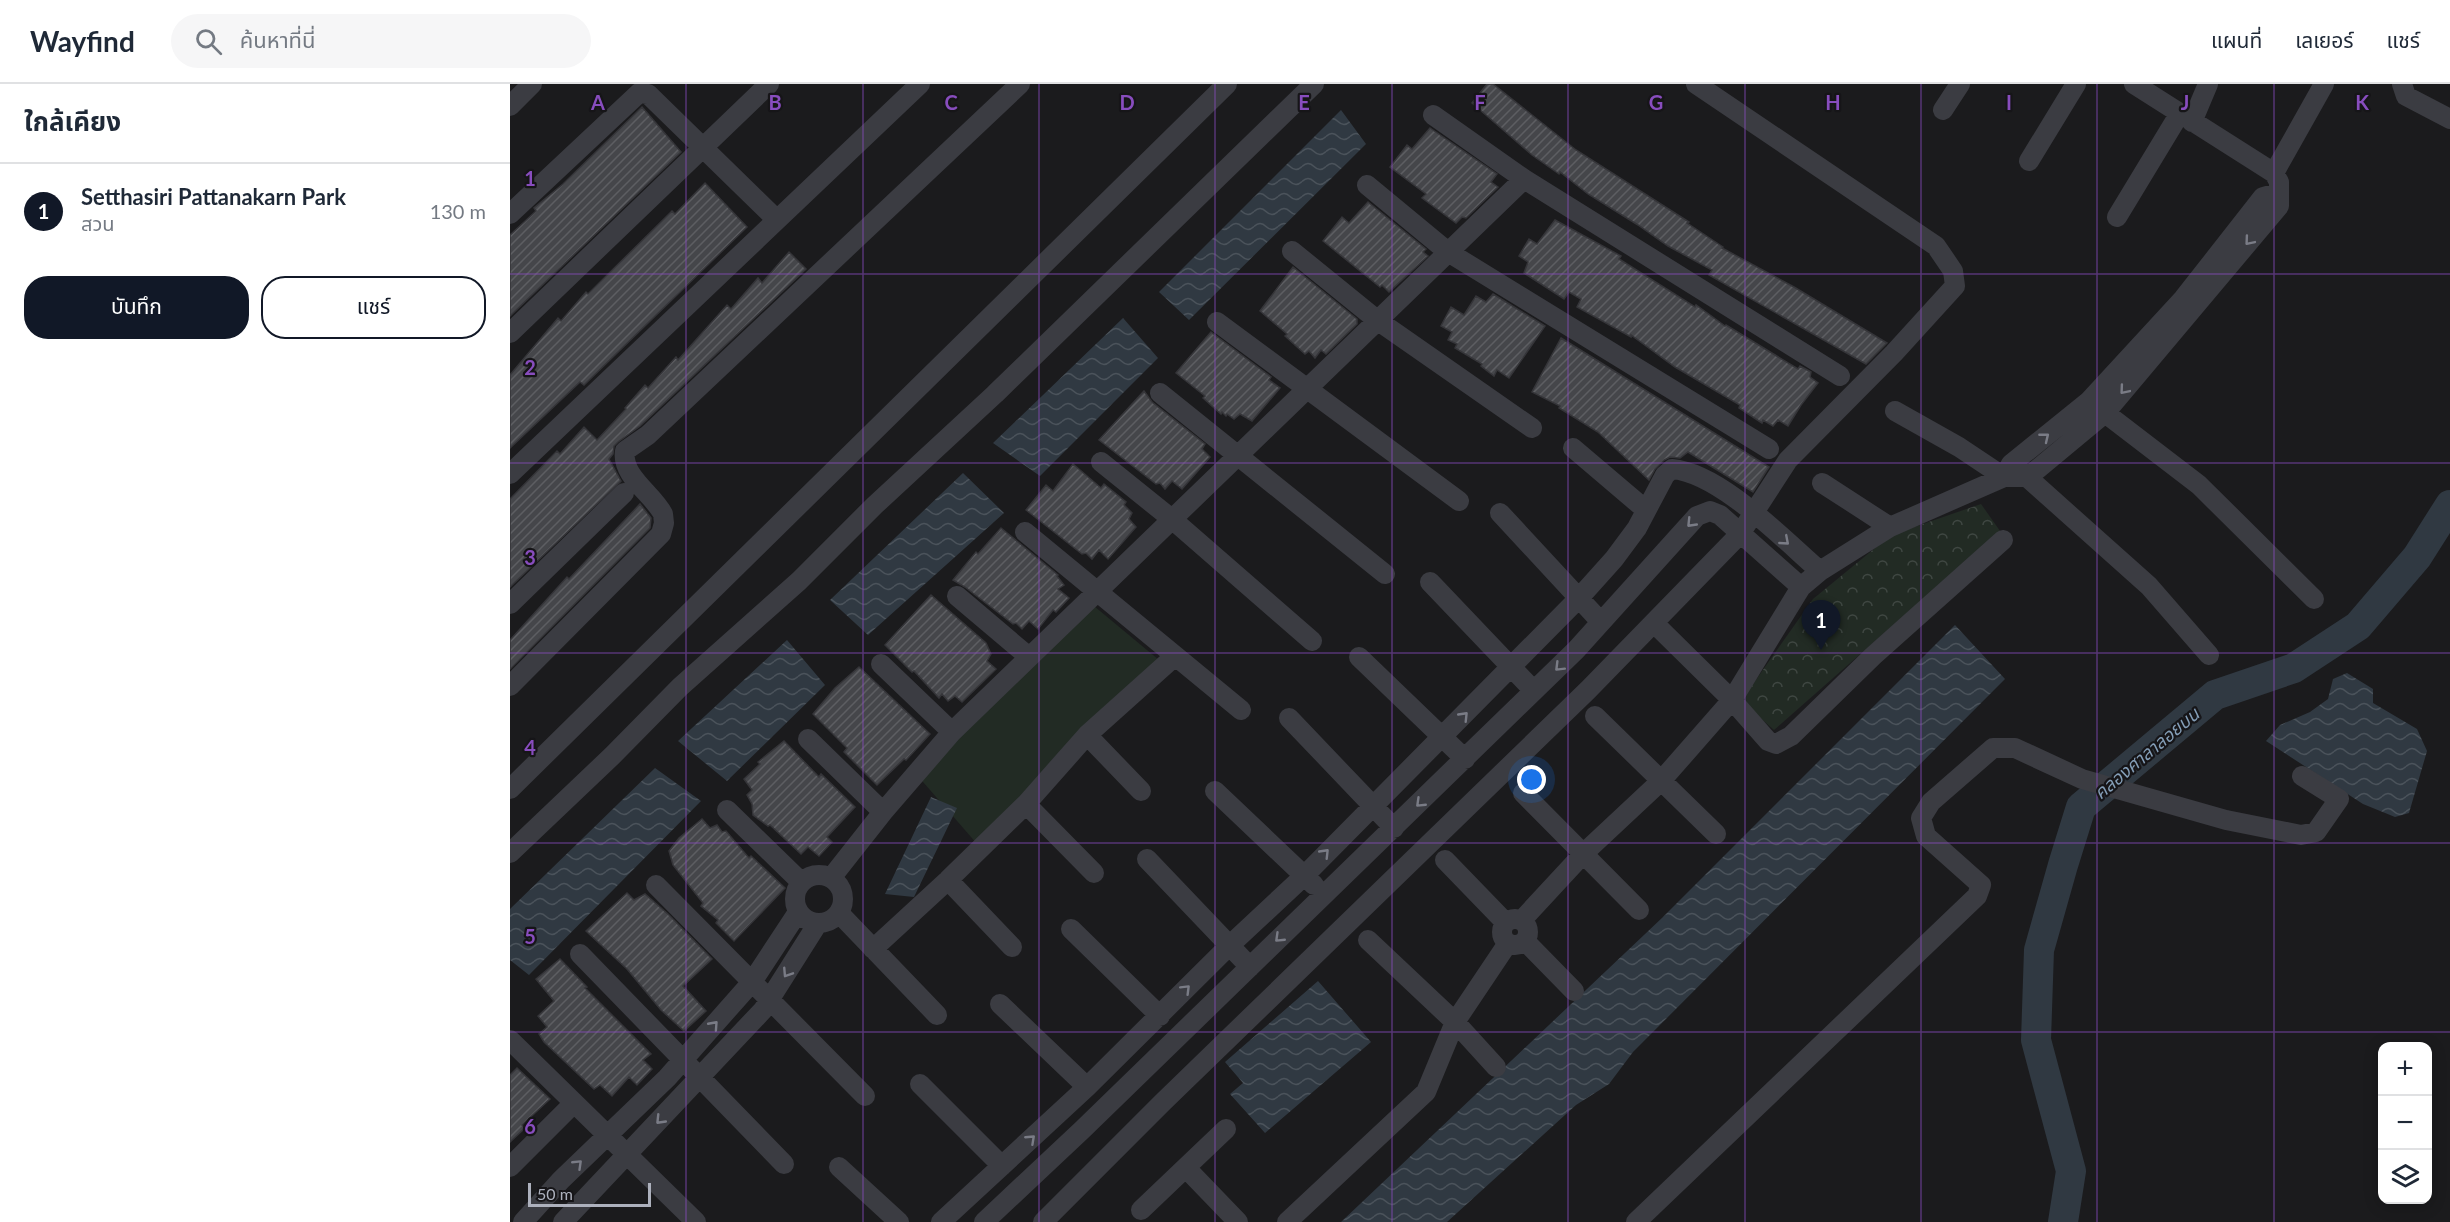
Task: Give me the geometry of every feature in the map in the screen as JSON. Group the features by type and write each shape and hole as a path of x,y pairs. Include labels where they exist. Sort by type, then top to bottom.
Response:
{"street":[{"path":"510,106 532,84"},
{"path":"510,333 769,84"},
{"path":"510,474 920,84"},
{"path":"510,686 661,534 664,523 663,514 628,470 624,459 626,451 648,435 1020,84"},
{"path":"510,789 1227,84"},
{"path":"510,853 680,687 799,581 875,505 995,394 1314,84"},
{"path":"1043,1222 1171,1094 1588,690 1740,534 1788,460 1955,286 1953,271 1936,246 1696,84"},
{"path":"1943,110 1960,84"},
{"path":"2029,161 2076,84"},
{"path":"2028,477 2097,407 2278,206 2279,182 2274,172 2134,84"},
{"path":"2117,218 2208,84"},
{"path":"2274,172 2324,84"},
{"path":"2402,84 2406,96 2450,119"},
{"path":"510,214 639,93 648,94 777,220"},
{"path":"1433,115 1524,179 1840,376"},
{"path":"831,878 883,812 952,732 1524,179"},
{"path":"1367,185 1448,252 1769,449"},
{"path":"1292,251 1377,320 1532,428"},
{"path":"1217,321 1305,389 1459,501"},
{"path":"1160,393 1384,574"},
{"path":"1514,921 1661,782 1732,700 1801,587 1820,571 1890,527 2008,471 2097,407"},
{"path":"2097,407 2199,485 2314,599"},
{"path":"1895,411 1959,447 2008,471 2028,477 2149,586 2209,655"},
{"path":"1573,448 1646,510"},
{"path":"1101,462 1173,520 1312,642"},
{"path":"942,1222 1087,1087 1229,946 1304,876 1579,598 1614,559 1637,528 1665,475 1672,469 1688,470 1701,476 1754,510 1820,571"},
{"path":"1822,483 1890,527"},
{"path":"510,604 624,493"},
{"path":"984,1222 1534,691 1602,622 1696,516 1710,511 1720,515 1801,587"},
{"path":"1500,513 1602,622"},
{"path":"1025,532 1096,593 1241,710"},
{"path":"1660,629 1732,700 1768,741 1776,744 1791,736 1873,656 2003,540"},
{"path":"1430,582 1534,691"},
{"path":"957,596 1029,657"},
{"path":"873,950 1026,804 1087,735 1174,657"},
{"path":"1359,657 1465,759"},
{"path":"881,664 952,732"},
{"path":"1595,716 1716,834"},
{"path":"1289,718 1394,828"},
{"path":"1087,735 1142,791"},
{"path":"808,739 883,812"},
{"path":"1636,1222 1977,896 1981,885 1926,836 1921,818 1931,802 1993,748 2015,748 2082,779 2215,817 2301,835 2316,832 2339,799 2302,776"},
{"path":"1215,791 1325,894"},
{"path":"1523,793 1639,910"},
{"path":"1026,804 1094,873"},
{"path":"727,810 801,882"},
{"path":"1147,859 1250,967"},
{"path":"1287,1222 1426,1092 1455,1022 1517,942 1529,930 1514,921 1445,860"},
{"path":"815,875 831,878 841,890 843,898 839,913 819,923 810,922 798,912 795,897 801,882 815,875"},
{"path":"948,880 1012,947"},
{"path":"656,885 865,1096"},
{"path":"524,1222 561,1180 667,1078 752,982 798,912"},
{"path":"839,913 938,1015"},
{"path":"563,1222 763,1010 819,923"},
{"path":"1071,929 1160,1016"},
{"path":"1368,940 1455,1022 1496,1067"},
{"path":"1517,942 1574,991"},
{"path":"580,954 784,1164"},
{"path":"1000,1005 1087,1087"},
{"path":"510,1040 696,1222"},
{"path":"920,1084 1002,1166"},
{"path":"510,1167 574,1103"},
{"path":"1142,1210 1226,1130"},
{"path":"839,1167 899,1222"},
{"path":"1186,1168 1238,1222"}],"green space":[{"path":"1981,504 2000,531 1774,730 1741,701 1813,599 1891,535"},
{"path":"1088,601 1165,665 978,845 916,774"}],"water":[{"path":"1341,110 1366,144 1189,320 1159,292"},
{"path":"1123,318 1158,358 1040,476 993,443"},
{"path":"963,473 1004,513 868,635 830,600"},
{"path":"1955,625 2005,679 1633,1052 1609,1084 1576,1105 1447,1222 1341,1222 1663,917"},
{"path":"787,640 825,685 727,781 678,741"},
{"path":"2347,673 2373,689 2373,703 2417,729 2427,751 2409,813 2395,817 2363,804 2266,741 2280,725 2310,712 2328,699 2333,679"},
{"path":"655,768 701,801 529,975 510,960 510,909"},
{"path":"931,797 957,808 914,897 885,894"},
{"path":"1318,981 1371,1042 1265,1133 1230,1094 1243,1083 1225,1062"}],"building":[{"path":"1487,84 1493,84 1576,150 1689,222 1687,223 1722,248 1794,287 1887,343 1866,364 1709,275 1712,270 1668,246 1532,155 1472,103"},
{"path":"642,107 681,152 510,316 510,235 536,211 534,208 563,184"},
{"path":"1430,128 1497,174 1491,182 1498,187 1466,218 1462,217 1456,223 1422,198 1426,194 1390,167 1407,145 1412,149"},
{"path":"705,183 747,227 584,385 580,382 510,448 510,375 558,318 561,321 586,292 588,294 672,211 675,214"},
{"path":"1368,202 1426,249 1423,252 1428,256 1389,292 1323,241 1342,217 1349,223"},
{"path":"1555,220 1621,256 1619,259 1695,307 1696,305 1725,326 1798,369 1800,366 1811,372 1810,377 1818,383 1788,426 1778,420 1773,426 1763,420 1762,423 1739,408 1740,405 1675,367 1631,335 1631,337 1577,307 1581,299 1569,292 1564,299 1524,273 1528,262 1519,256 1529,239 1537,244"},
{"path":"789,252 806,269 640,426 614,446 613,454 609,459 621,481 510,587 510,499 557,451 560,454 584,427 597,440 645,385 648,388 676,357 678,360 727,305 731,309 758,278 762,283"},
{"path":"1293,267 1357,319 1357,324 1326,354 1321,350 1315,358 1309,351 1305,354 1285,336 1287,334 1260,311"},
{"path":"1493,294 1545,326 1509,378 1497,370 1494,376 1481,366 1482,364 1455,348 1457,344 1448,340 1452,332 1441,326 1451,307 1464,315 1476,296 1486,302"},
{"path":"1211,332 1271,377 1269,380 1280,388 1252,421 1240,414 1234,419 1222,412 1221,414 1203,398 1205,396 1176,373"},
{"path":"1561,338 1769,467 1753,492 1688,452 1680,458 1670,457 1664,460 1649,480 1598,432 1559,408 1560,406 1532,392"},
{"path":"1144,391 1152,402 1205,444 1202,449 1210,457 1182,489 1172,481 1165,489 1160,483 1156,484 1099,440"},
{"path":"1073,464 1101,488 1104,484 1126,502 1124,505 1132,513 1129,519 1136,527 1108,559 1099,550 1092,559 1086,553 1082,554 1026,510 1046,485 1053,491"},
{"path":"640,504 651,518 650,528 510,669 510,640 567,577 569,579"},
{"path":"1001,528 1058,575 1064,585 1058,589 1069,598 1056,612 1053,610 1038,629 1029,621 1022,629 1016,623 1013,624 953,580 976,552 978,554"},
{"path":"931,595 986,643 991,654 987,661 996,669 962,702 955,696 948,701 942,694 939,698 885,645"},
{"path":"859,667 930,734 906,760 904,759 877,785 844,752 847,748 813,714 835,688"},
{"path":"784,741 819,777 821,774 855,807 827,837 832,842 819,856 808,847 801,854 770,825 768,826 753,815 752,804 747,795 752,790 744,779 760,764 758,762"},
{"path":"702,819 710,828 717,825 722,832 726,831 749,858 751,856 785,888 734,941 716,923 718,920 701,906 703,903 673,865 669,851 679,838"},
{"path":"627,893 634,900 645,894 712,959 683,986 706,1011 684,1031 661,1010 627,969 586,931"},
{"path":"560,959 587,987 585,988 651,1054 643,1060 652,1069 637,1085 629,1077 612,1096 600,1085 594,1089 544,1042 539,1034 547,1027 538,1016 554,1001 536,979"},
{"path":"517,1068 550,1099 522,1125 525,1128 510,1142 510,1075"}],"waterway":[{"name":"คลองศาลาลอยบน","path":"2063,1222 2071,1171 2036,1040 2039,950 2081,807 2215,695 2294,668 2358,626 2417,557 2450,505"}],"place":[{"name":"Setthasiri Pattanakarn Park","path":"1821,650"}]}
